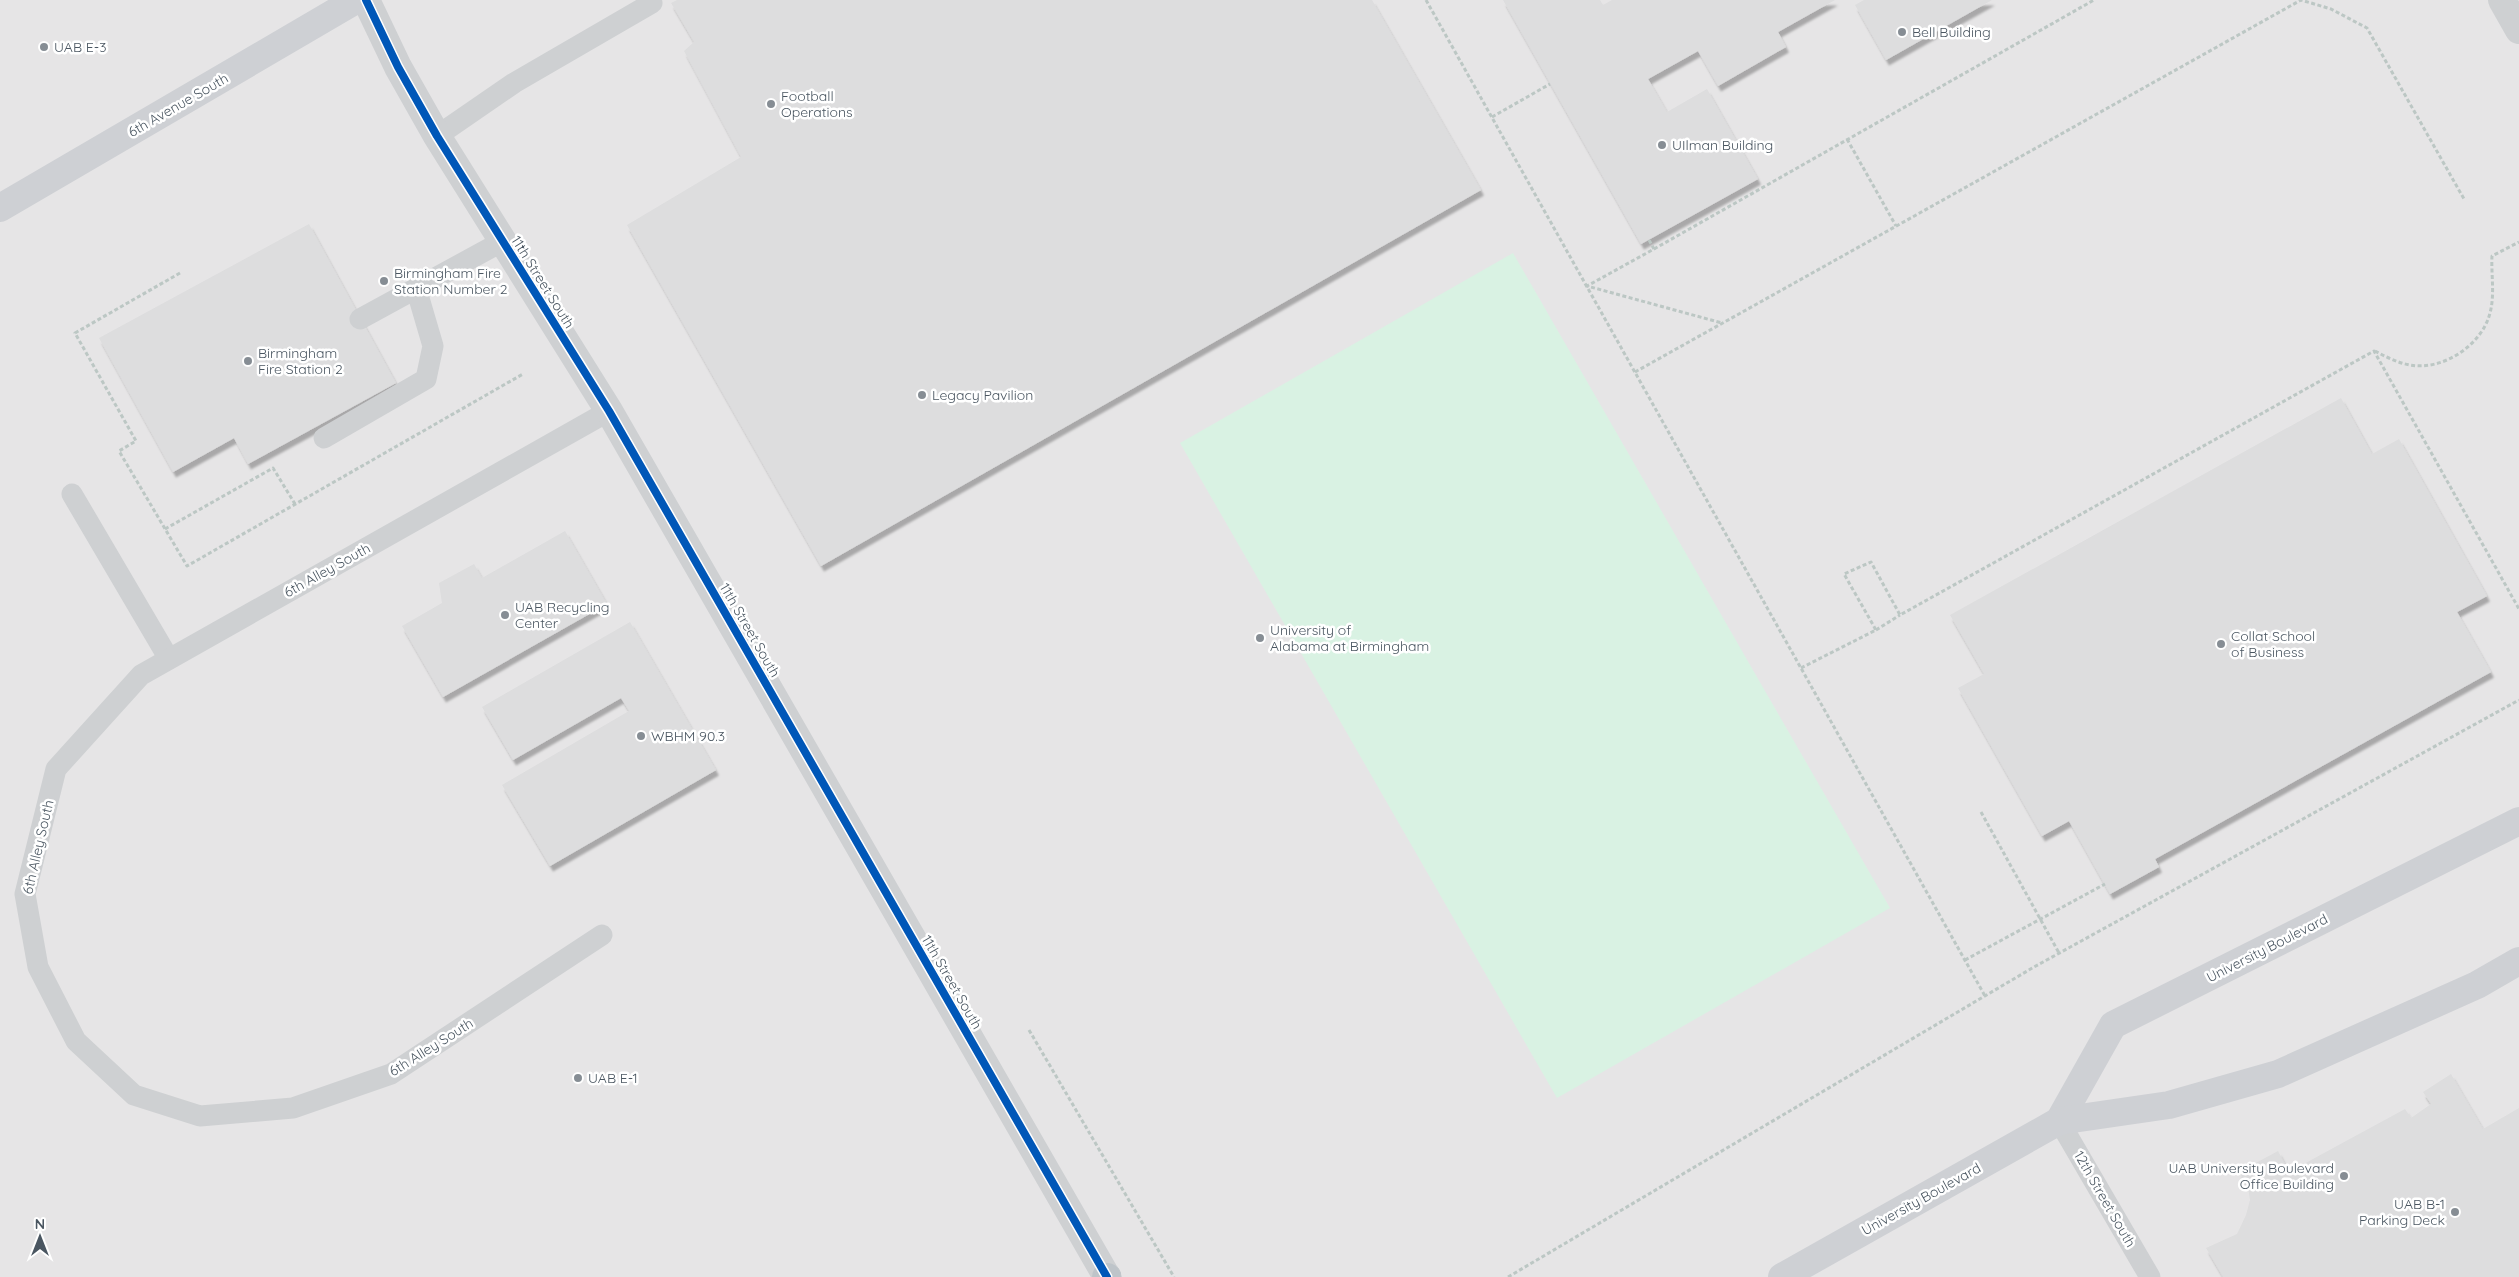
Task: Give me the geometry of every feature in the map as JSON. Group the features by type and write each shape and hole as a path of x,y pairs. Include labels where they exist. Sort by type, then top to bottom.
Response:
{"main road":[{"name":"6th Avenue South","path":"0,208 356,0"},
{"name":"University Boulevard","path":"2059,1121 2113,1025 2519,821"},
{"name":"University Boulevard","path":"1782,1277 2059,1121 2169,1105 2278,1074 2477,985 2519,961"}],"street":[{"name":"11th Street South","path":"366,0 398,67 437,136 609,411 1107,1277"},
{"path":"2502,0 2519,30"}],"lane":[{"path":"437,136 514,83 652,3"},
{"path":"360,319 503,241"},
{"path":"324,438 426,379 433,346 416,288"},
{"name":"6th Alley South","path":"602,935 391,1074 293,1108 200,1116 134,1095 76,1042 38,967 25,894 56,769 141,676 609,411"},
{"path":"72,494 169,659"},
{"name":"12th Street South","path":"2059,1121 2150,1277"}],"path":[{"path":"1426,0 1985,996"},
{"path":"1587,286 2094,0"},
{"path":"1635,372 2301,0 2331,9 2367,28 2464,199"},
{"path":"1492,117 1550,84"},
{"path":"1847,140 1896,226"},
{"path":"1649,240 1654,249"},
{"path":"2374,351 2412,366 2433,365 2453,358 2471,343 2488,319 2492,300 2492,256 2519,242"},
{"path":"180,273 75,333 136,441 119,451 187,566 523,374"},
{"path":"1587,286 1722,323"},
{"path":"2374,351 2519,609"},
{"path":"1801,668 1876,630 2374,351"},
{"path":"165,529 273,468 295,504"},
{"path":"1876,630 1844,574 1871,562 1900,615"},
{"path":"1508,1277 2059,953 2519,700"},
{"path":"1981,812 2059,953"},
{"path":"1965,960 2105,884"},
{"path":"1029,1030 1174,1277"}],"shaded area":[{"name":"University of Alabama at Birmingham","path":"0,0 2519,0 2519,1277 0,1277"}],"green space":[{"path":"1513,253 1890,908 1557,1098 1180,443"}],"building":[{"name":"Legacy Pavilion","path":"677,0 1372,0 1481,190 821,566 627,225 741,157 684,51 694,42 671,3"},
{"name":"UIlman Building","path":"1503,0 1600,0 1603,5 1612,0 1835,0 1778,32 1786,47 1718,86 1698,51 1648,79 1667,112 1707,89 1758,179 1641,244"},
{"name":"Bell Building","path":"1864,0 1992,0 1886,60 1855,5"},
{"name":"Birmingham Fire Station 2","path":"309,224 396,383 248,464 234,438 173,472 99,338"},
{"name":"Collat School of Business","path":"2341,398 2372,454 2399,439 2487,596 2457,612 2491,672 2155,859 2159,867 2110,894 2069,821 2042,836 1958,688 1984,674 1950,615"},
{"name":"UAB Recycling Center","path":"565,531 607,604 443,697 402,626 442,603 439,583 474,564 482,578"},
{"name":"WBHM 90.3","path":"630,622 716,770 550,866 502,785 629,711 621,698 513,760 482,707"},
{"path":"2451,1074 2483,1129 2519,1108 2519,1277 2223,1277 2206,1248 2237,1234 2246,1215 2250,1200 2248,1186 2239,1172 2278,1151 2289,1172 2405,1109 2411,1118 2431,1104 2423,1092"}],"cycle path":[{"path":"366,0 398,67 437,136 609,411 1107,1277"}],"place":[{"name":"Bell Building","path":"1902,32"},
{"name":"UAB E-3","path":"44,47"},
{"name":"Football Operations","path":"771,104"},
{"name":"UIlman Building","path":"1662,145"},
{"name":"Birmingham Fire Station Number 2","path":"384,281"},
{"name":"Birmingham Fire Station 2","path":"248,361"},
{"name":"Legacy Pavilion","path":"922,395"},
{"name":"UAB Recycling Center","path":"505,615"},
{"name":"University of Alabama at Birmingham","path":"1260,638"},
{"name":"Collat School of Business","path":"2221,644"},
{"name":"WBHM 90.3","path":"641,736"},
{"name":"UAB E-1","path":"578,1078"},
{"name":"UAB University Boulevard Office Building","path":"2344,1176"},
{"name":"UAB B-1 Parking Deck","path":"2455,1212"}]}
